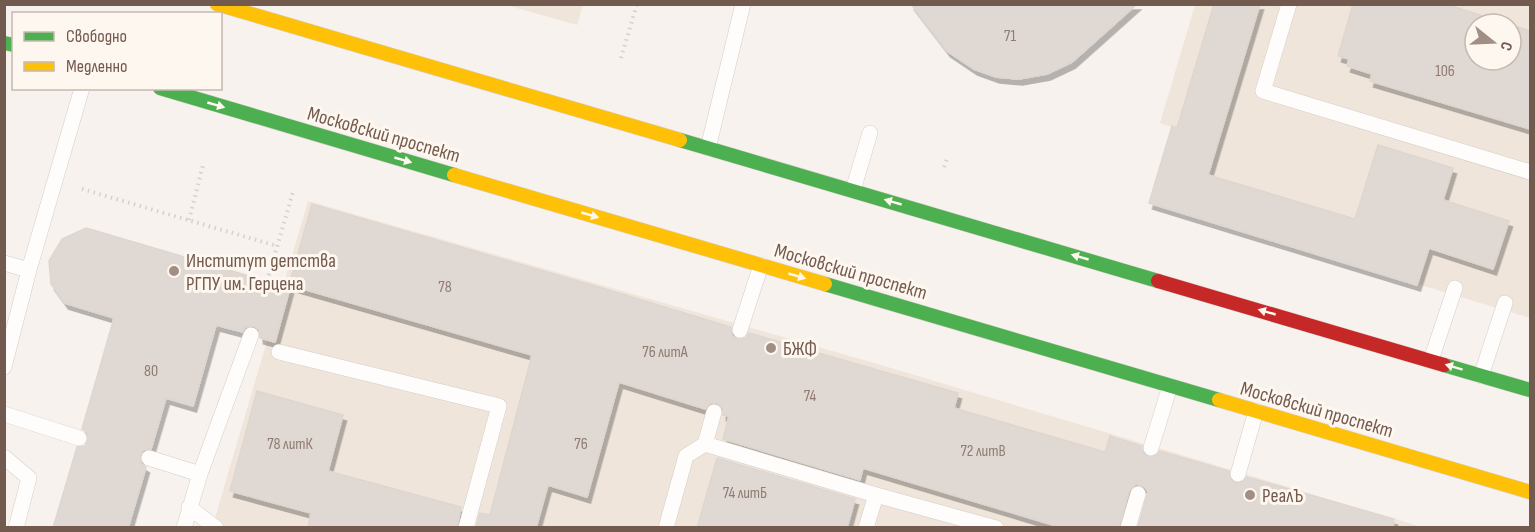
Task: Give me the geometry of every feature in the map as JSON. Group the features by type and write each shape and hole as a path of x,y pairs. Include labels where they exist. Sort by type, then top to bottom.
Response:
{"main road":[{"path":"217,4 1530,390"},
{"name":"Московский проспект","path":"166,90 1530,492"}],"lane":[{"path":"708,148 743,4"},
{"path":"1289,4 1263,91 1530,172"},
{"path":"4,367 29,270 81,90"},
{"path":"853,190 870,133"},
{"path":"4,263 29,270"},
{"path":"740,330 760,265"},
{"path":"1431,360 1455,288"},
{"path":"1481,376 1505,303"},
{"path":"184,528 200,474 251,335"},
{"path":"279,352 499,406 466,528"},
{"path":"1151,448 1170,386"},
{"path":"1238,474 1256,411"},
{"path":"666,528 686,456 705,444 714,412"},
{"path":"4,414 79,438"},
{"path":"705,444 996,528"},
{"path":"4,458 29,478 16,528"},
{"path":"149,458 200,474"},
{"path":"1128,528 1138,494"},
{"path":"866,528 876,495"},
{"path":"189,507 216,528"}],"path":[{"path":"621,58 637,4"},
{"path":"944,167 948,156"},
{"path":"189,220 203,165"},
{"path":"55,181 277,246"},
{"path":"267,281 293,192"}],"shaded area":[{"path":"506,5 583,5 577,25"},
{"path":"1195,5 1530,5 1530,318 1149,203 1172,127 1160,123"},
{"path":"308,201 881,365 1422,527 212,528"}],"building":[{"path":"911,4 1137,4 1072,62 1047,74 1019,79 996,77 974,69 947,51"},
{"path":"1214,4 1260,4 1208,175 1355,219 1378,145 1453,168 1443,200 1509,221 1493,269 1429,248 1417,285 1149,203 1172,126 1177,128"},
{"path":"1353,4 1445,4 1471,12 1463,12 1463,72 1523,72 1523,29 1530,31 1530,129 1370,81 1372,74 1347,66 1349,59 1338,56"},
{"path":"312,204 731,327 732,336 738,339 746,338 749,333 958,393 954,408 1105,452 1110,436 1142,446 1144,454 1149,457 1157,455 1160,451 1229,471 1231,480 1236,483 1244,481 1247,477 1394,519 1393,528 1138,528 1148,492 1145,487 1136,484 1129,491 1119,528 1063,528 863,468 860,480 723,439 729,416 723,415 723,409 717,403 711,403 705,409 619,382 587,497 548,485 536,528 476,528 480,513 490,515 532,355 289,285"},
{"path":"86,228 290,288 275,342 260,338 259,329 254,326 245,327 242,332 216,325 193,406 166,398 151,449 143,450 140,456 141,464 146,467 128,528 53,528 77,447 85,446 88,440 87,432 82,429 114,318 65,303 51,284 49,261 62,239"},
{"path":"257,391 343,415 328,471 461,507 457,528 308,528 311,513 230,491"},
{"path":"717,458 855,499 847,528 697,528"}],"traffic: fast":[{"path":"4,43 12,45"},
{"path":"167,90 454,175"},
{"path":"680,140 1158,281"},
{"path":"825,284 1219,400"},
{"path":"1444,365 1530,390"}],"traffic: slow":[{"path":"217,4 680,140"},
{"path":"454,175 825,284"},
{"path":"1219,400 1530,492"}],"traffic: jam":[{"path":"1158,281 1444,365"}],"place":[{"name":"Институт детства РГПУ им. Герцена","path":"174,271"},
{"name":"БЖФ","path":"771,348"},
{"name":"РеалЪ","path":"1250,495"}]}
